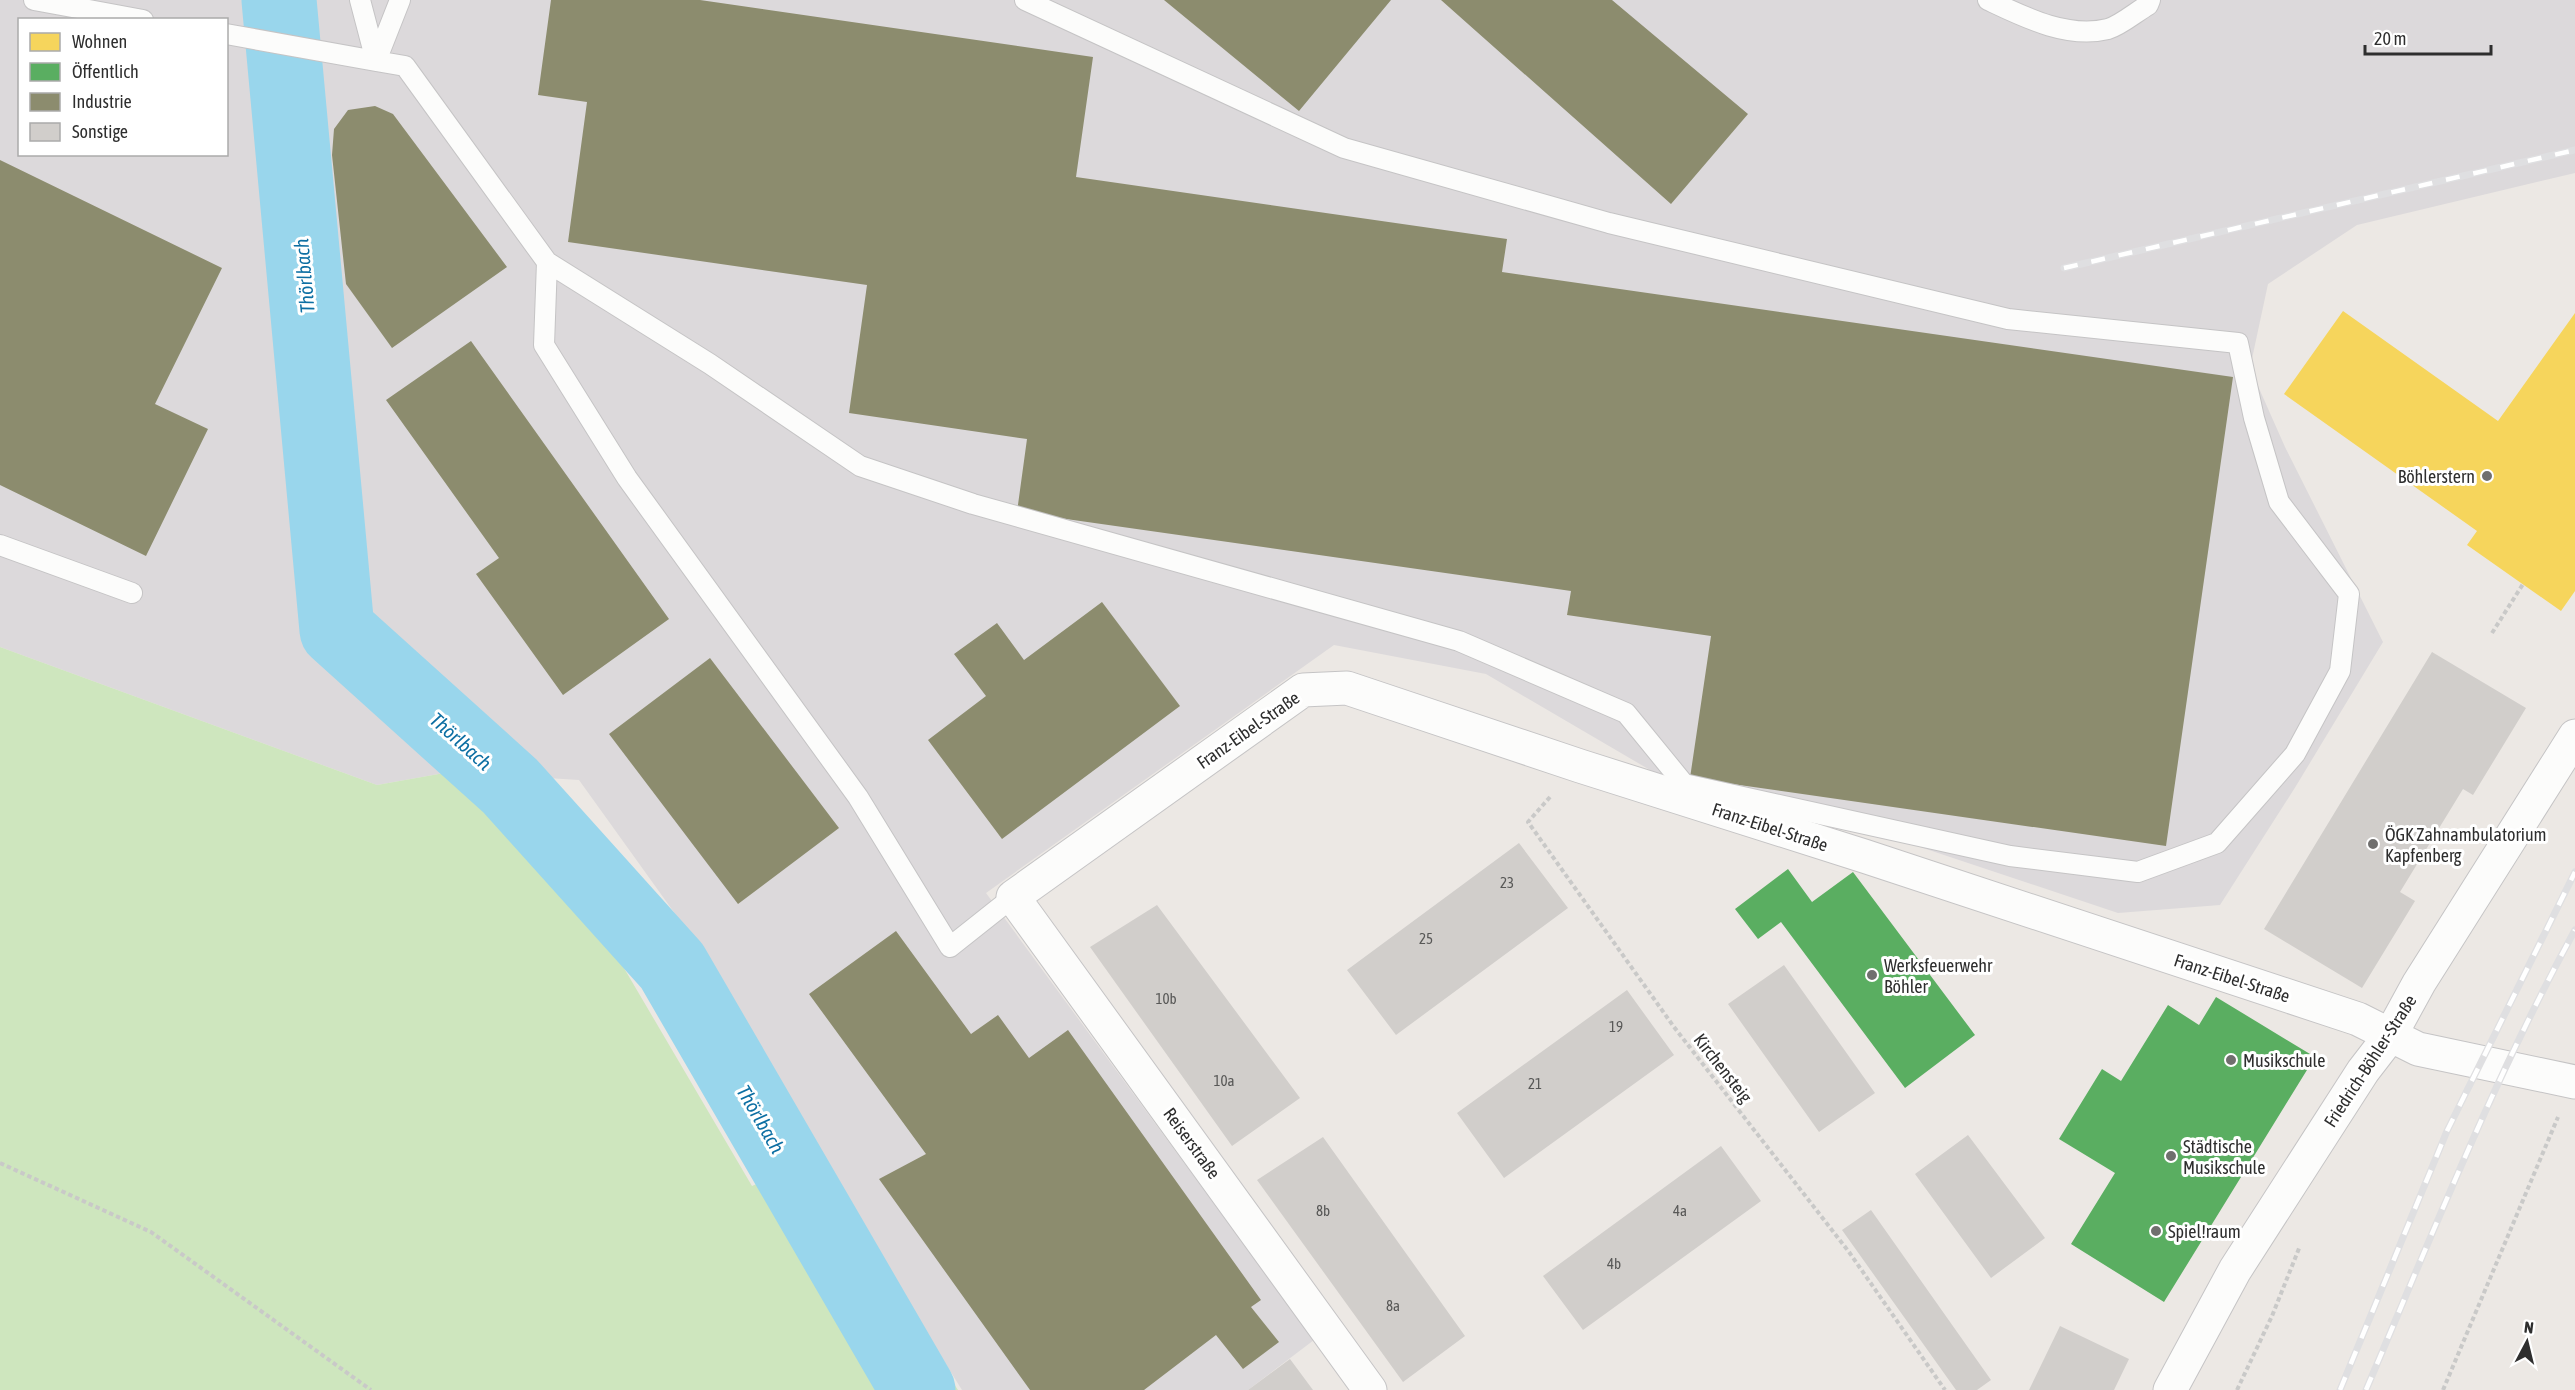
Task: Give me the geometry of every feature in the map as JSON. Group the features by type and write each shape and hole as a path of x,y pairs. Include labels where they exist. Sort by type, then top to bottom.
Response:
{"street":[{"name":"Franz-Eibel-Straße","path":"1013,897 1303,690 1347,688 2358,1019 2418,1049 2574,1082"},
{"name":"Friedrich-Böhler-Straße","path":"2170,1390 2235,1270 2363,1071 2390,1036 2419,983 2575,736"},
{"name":"Reiserstraße","path":"1013,897 1370,1390"}],"lane":[{"path":"34,0 132,18"},
{"path":"360,0 376,61"},
{"path":"376,61 400,0"},
{"path":"228,34 405,66 547,262 710,364 860,466 973,504 1459,641 1626,713 1683,784 2010,856 2138,872 2217,843 2295,754 2340,671 2349,594 2279,502 2254,418 2238,343 2008,319 1609,223 1344,148 1025,0"},
{"path":"1988,0 2060,29 2082,31 2110,28 2148,5 2150,0"},
{"path":"547,262 544,345 627,478 858,797 950,947 1013,897"},
{"path":"0,545 132,593"}],"path":[{"path":"2492,633 2523,584"},
{"name":"Kirchensteig","path":"1580,766 1528,822 1674,1027 1849,1252 1945,1390"},
{"path":"2443,1390 2574,1082"},
{"path":"0,1163 151,1232 371,1390"}],"shaded area":[{"path":"0,0 2575,0 2575,173 2357,225 2268,284 2250,368 2285,447 2383,642 2296,786 2220,905 2118,913 1836,819 1691,794 1486,674 1334,645 986,893 1314,1340 1248,1390 962,1390 859,1225 714,968 579,780 450,772 377,785 0,647"}],"green space":[{"path":"0,647 377,785 450,772 574,883 752,1186 806,1162 958,1390 0,1390"}],"building: Wohnen":[{"name":"Böhlerstern","path":"2343,311 2498,421 2575,313 2575,591 2561,611 2467,545 2477,531 2284,394"}],"building: Öffentlich":[{"path":"1788,869 1812,902 1853,872 1975,1035 1905,1088 1781,922 1758,939 1735,909"},
{"name":"Städtische Musikschule","path":"2216,997 2315,1057 2164,1302 2071,1244 2115,1173 2059,1139 2102,1069 2121,1081 2168,1005 2199,1025"}],"building: Industrie":[{"path":"551,0 700,0 1093,57 1076,177 1507,239 1502,272 2233,377 2166,846 1690,778 1711,636 1567,615 1571,591 1017,512 1027,439 849,413 867,285 568,242 587,102 538,95"},
{"path":"1164,0 1391,0 1299,111"},
{"path":"1441,0 1612,0 1748,114 1671,204"},
{"path":"375,106 393,114 507,267 392,348 346,284 332,155 334,129 348,110"},
{"path":"0,160 222,268 155,404 208,429 146,556 0,485"},
{"path":"471,341 669,619 563,695 476,574 499,558 386,400"},
{"path":"1102,602 1180,706 1002,839 928,740 986,696 954,654 997,623 1024,660"},
{"path":"710,658 839,828 738,904 609,734"},
{"path":"896,931 971,1034 998,1015 1029,1058 1068,1030 1261,1300 1251,1307 1279,1342 1243,1369 1216,1335 1144,1390 1030,1390 879,1179 926,1154 809,994"}],"building: Sonstige":[{"name":"ÖGK Zahnambulatorium Kapfenberg","path":"2432,652 2526,708 2473,795 2463,789 2400,892 2415,901 2362,988 2264,929"},
{"path":"1519,843 1568,908 1396,1035 1347,970"},
{"path":"1157,905 1300,1098 1232,1146 1090,947"},
{"path":"1784,965 1875,1093 1819,1132 1728,1004"},
{"path":"1627,990 1674,1055 1504,1178 1457,1113"},
{"path":"1968,1135 2045,1238 1991,1278 1915,1174"},
{"path":"1323,1137 1465,1336 1403,1382 1257,1180"},
{"path":"1721,1146 1761,1201 1583,1330 1543,1276"},
{"path":"1871,1210 1991,1380 1977,1390 1956,1390 1842,1230"},
{"path":"2060,1326 2129,1359 2114,1390 2029,1390"},
{"path":"1290,1359 1313,1390 1248,1390"}],"waterway":[{"name":"Thörlbach","path":"279,0 337,630 510,786 672,966 918,1390"}],"railway":[{"path":"2064,268 2575,150"},
{"path":"2340,1390 2447,1131 2575,872"},
{"path":"2366,1390 2491,1100 2545,986 2575,930"}],"place":[{"name":"Böhlerstern","path":"2487,476"},
{"name":"ÖGK Zahnambulatorium Kapfenberg","path":"2373,844"},
{"name":"Werksfeuerwehr Böhler","path":"1872,975"},
{"name":"Musikschule","path":"2231,1060"},
{"name":"Städtische Musikschule","path":"2171,1156"},
{"name":"Spiel!raum","path":"2156,1231"}]}
